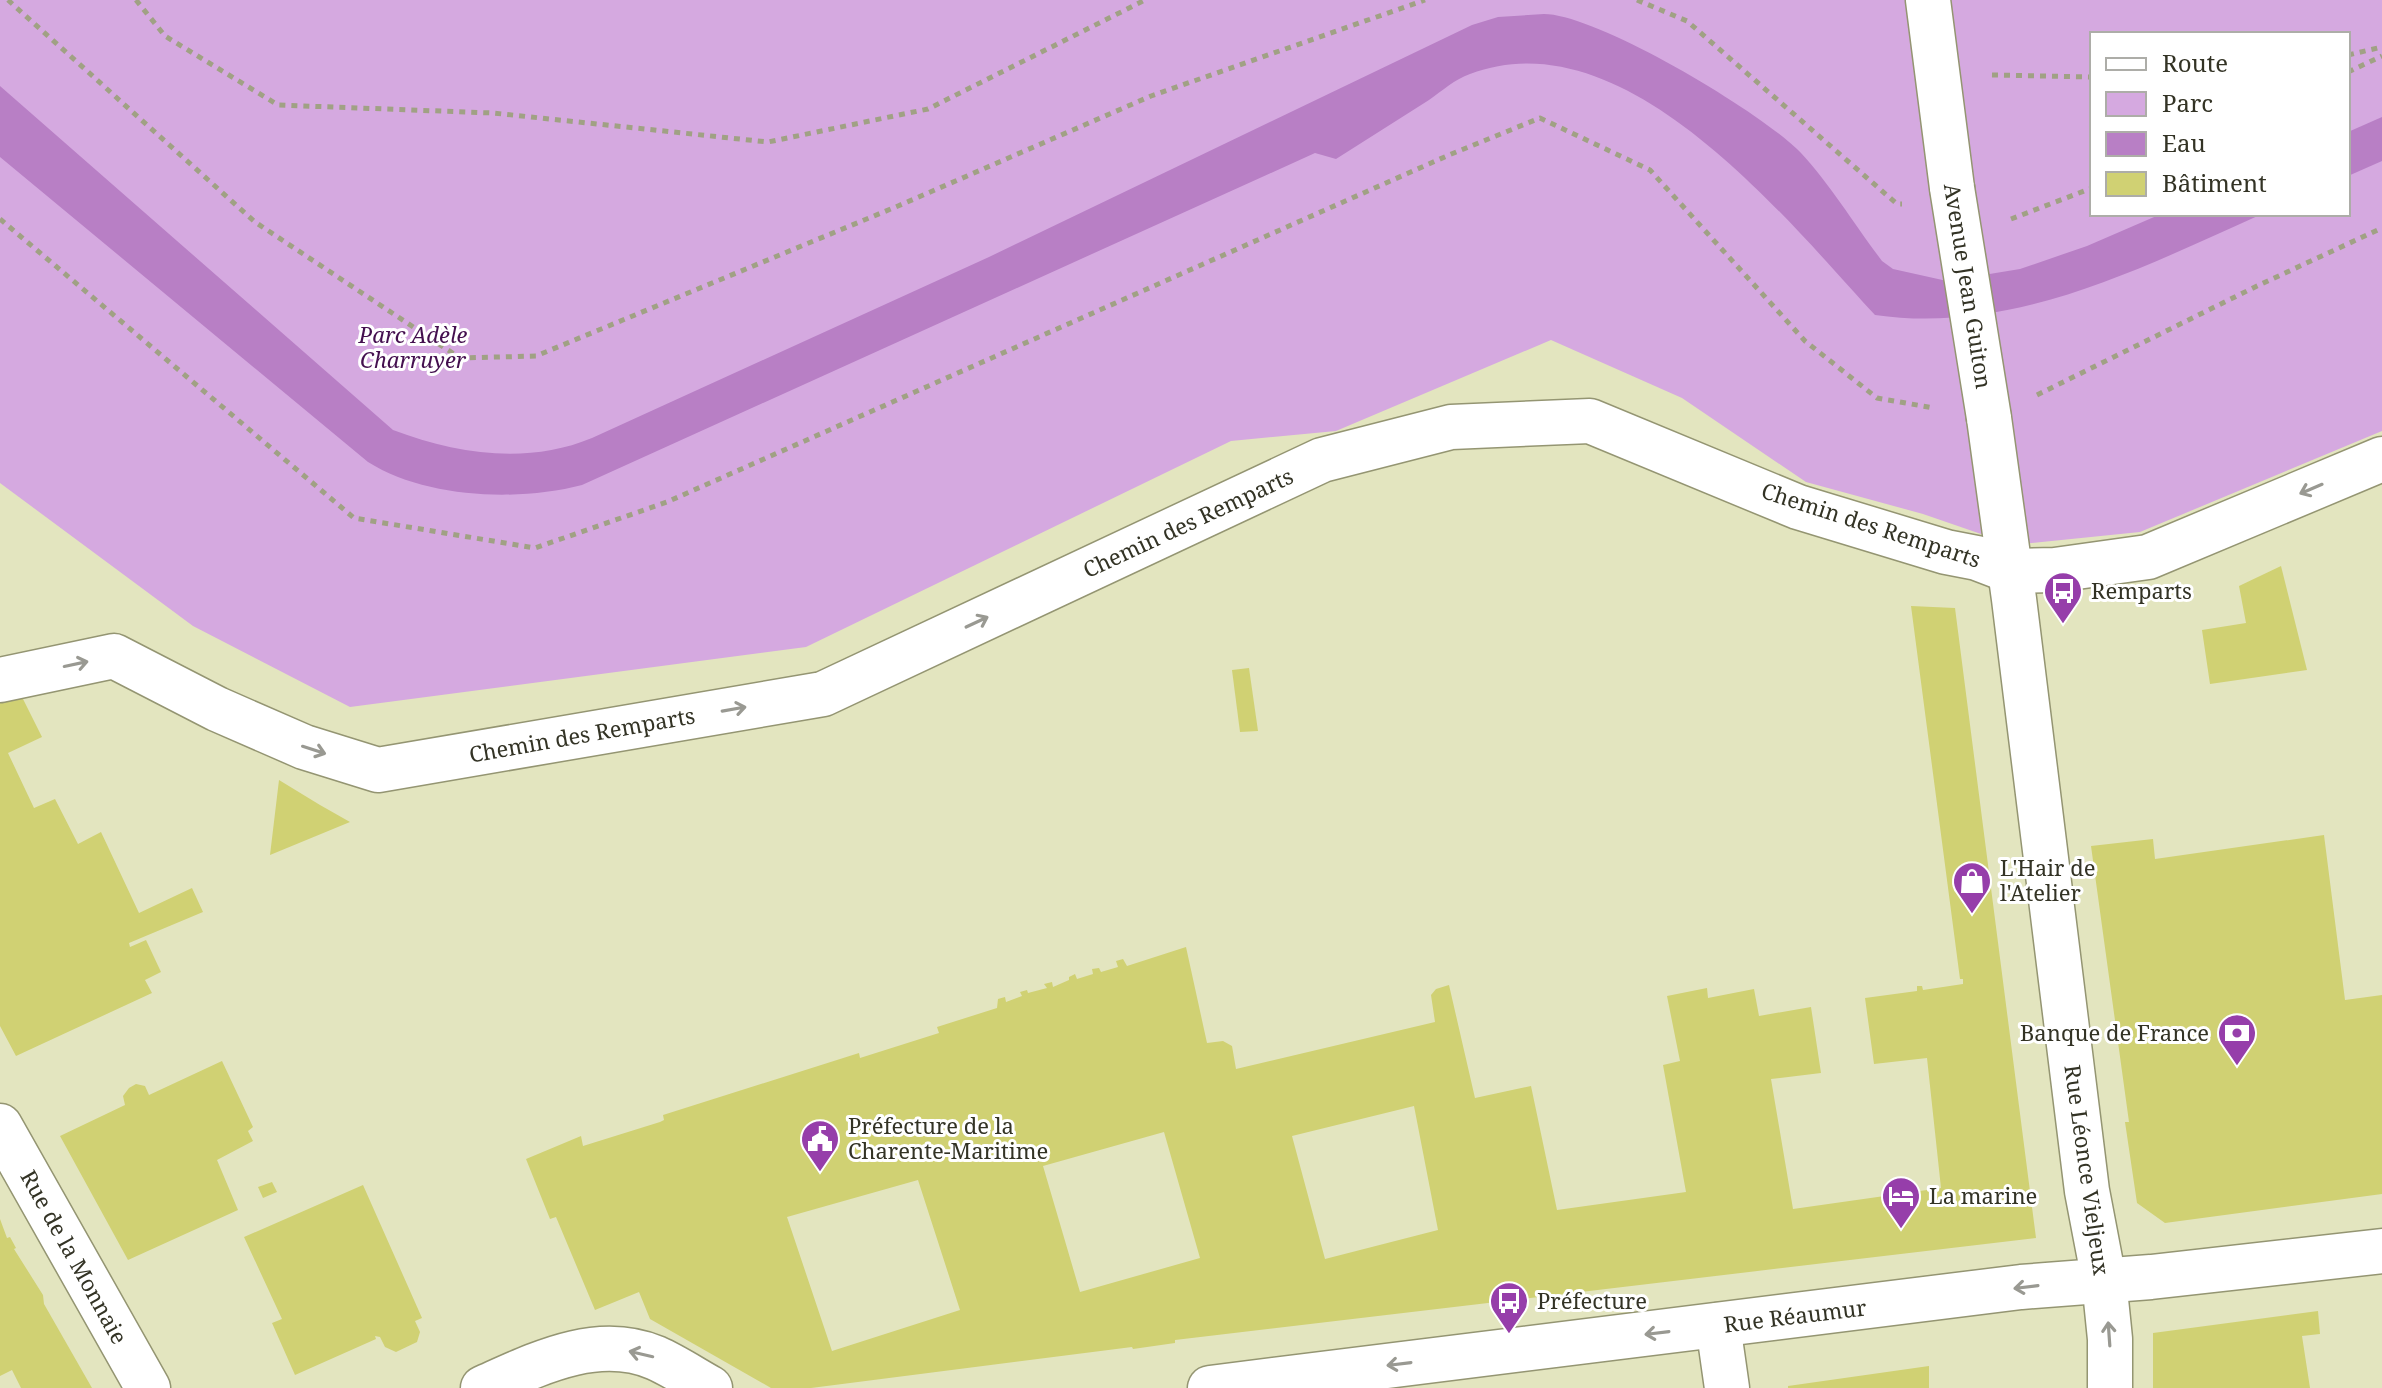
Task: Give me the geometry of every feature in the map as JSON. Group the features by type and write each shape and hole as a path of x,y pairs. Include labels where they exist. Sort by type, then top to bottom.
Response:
{"street":[{"name":"Avenue Jean Guiton","path":"1928,0 1952,188 2011,571"},
{"name":"Chemin des Remparts","path":"0,680 114,656 217,709 289,740 378,770 823,694 1322,460 1451,427 1590,421 1798,507 1946,552 1977,558 2011,571 2055,570 2148,557 2382,459"},
{"name":"Rue Léonce Vieljeux","path":"2011,571 2087,1191 2104,1280 2110,1339 2110,1388"},
{"name":"Rue de la Monnaie","path":"0,1126 148,1388"},
{"name":"Rue Réaumur","path":"1210,1388 1330,1381 1718,1325 2021,1287 2382,1251"},
{"path":"1718,1325 1727,1388"},
{"path":"483,1388 554,1357 610,1347 654,1357 710,1388"}],"path":[{"path":"8,0 255,222 460,358 536,356 898,206 1151,96 1425,0"},
{"path":"136,0 165,36 278,105 493,113 768,142 928,109 1145,0"},
{"path":"1637,0 1687,21 1897,204"},
{"path":"1646,0 1651,6"},
{"path":"2350,55 2382,47"},
{"path":"2350,71 2382,56"},
{"path":"1939,74 2090,77"},
{"path":"0,219 354,518 535,548 667,502 1449,155 1540,118 1650,170 1805,341 1877,398 1989,418 2382,228"},
{"path":"2012,219 2090,189"}],"green space":[{"name":"Parc Adèle Charruyer","path":"0,0 2382,0 2382,431 2140,532 2013,545 1923,514 1806,482 1682,398 1551,340 1336,431 1231,441 806,647 350,707 193,626 0,483"}],"water":[{"path":"1544,14 1569,18 1639,47 1717,91 1801,153 1882,261 1893,269 1947,281 2020,269 2087,246 2156,216 2258,216 2122,275 2026,306 1976,315 1926,319 1875,315 1747,180 1696,136 1642,98 1585,73 1528,63 1464,76 1336,159 1315,153 582,485 529,494 501,495 444,490 391,474 368,462 0,157 0,86 393,430 467,450 517,454 542,452 592,438 989,257 1472,25 1498,17"},
{"path":"2382,117 2382,161 2350,175 2350,131"}],"building":[{"path":"2281,566 2307,670 2210,684 2202,630 2246,623 2239,586"},
{"name":"Préfecture de la Charente-Maritime","path":"1911,606 1955,608 2036,1238 1175,1340 1175,1343 1133,1349 811,1388 771,1388 650,1319 639,1292 595,1310 556,1217 550,1219 526,1159 581,1136 583,1146 660,1122 664,1120 663,1115 859,1053 860,1058 939,1033 937,1027 997,1008 998,999 1005,997 1006,1002 1022,996 1020,992 1047,988 1044,984 1052,982 1053,987 1075,974 1077,979 1093,974 1092,969 1099,968 1101,972 1118,967 1116,961 1123,959 1127,966 1186,947 1207,1043 1223,1041 1232,1046 1236,1069 1435,1022 1431,995 1436,989 1449,985 1475,1098 1531,1086 1557,1210 1686,1192 1663,1065 1680,1061 1667,996 1707,988 1708,998 1754,989 1759,1016 1811,1007 1821,1073 1771,1079 1793,1209 1941,1188 1927,1058 1874,1064 1865,998 1917,991 1917,986 1922,986 1923,990 1963,984 1963,979 1960,979","holes":["1414,1106 1438,1230 1325,1259 1292,1136","1164,1132 1200,1258 1080,1292 1043,1166","918,1180 960,1310 832,1351 787,1217"]},
{"path":"1249,668 1258,731 1240,732 1232,670"},
{"path":"20,693 42,737 8,753 34,808 55,799 78,844 101,832 139,913 192,888 203,912 129,943 130,947 146,940 161,972 145,980 152,993 16,1056 0,1026 0,701"},
{"path":"279,780 320,805 350,822 270,855"},
{"name":"Banque de France","path":"2324,835 2345,1000 2382,995 2382,1194 2165,1223 2137,1203 2125,1122 2129,1122 2091,846 2153,839 2155,859"},
{"path":"222,1061 253,1127 248,1131 253,1141 217,1160 238,1210 128,1260 60,1136 125,1105 123,1096 136,1084 145,1086 149,1095"},
{"path":"272,1182 277,1192 263,1198 258,1187"},
{"path":"363,1185 422,1318 415,1321 420,1332 417,1342 396,1352 385,1347 380,1337 375,1336 376,1339 295,1375 272,1323 282,1319 244,1237"},
{"path":"0,1219 7,1238 10,1237 14,1249 43,1295 44,1304 92,1388 21,1388 12,1370 0,1376"},
{"path":"2318,1311 2320,1334 2302,1336 2310,1388 2153,1388 2153,1333"},
{"path":"1929,1366 1929,1388 1788,1388 1788,1386"}],"place":[{"name":"Remparts","path":"2063,625"},
{"name":"L'Hair de l'Atelier","path":"1972,915"},
{"name":"Banque de France","path":"2237,1067"},
{"name":"Préfecture de la Charente-Maritime","path":"820,1173"},
{"name":"La marine","path":"1901,1230"},
{"name":"Préfecture","path":"1509,1335"}]}
